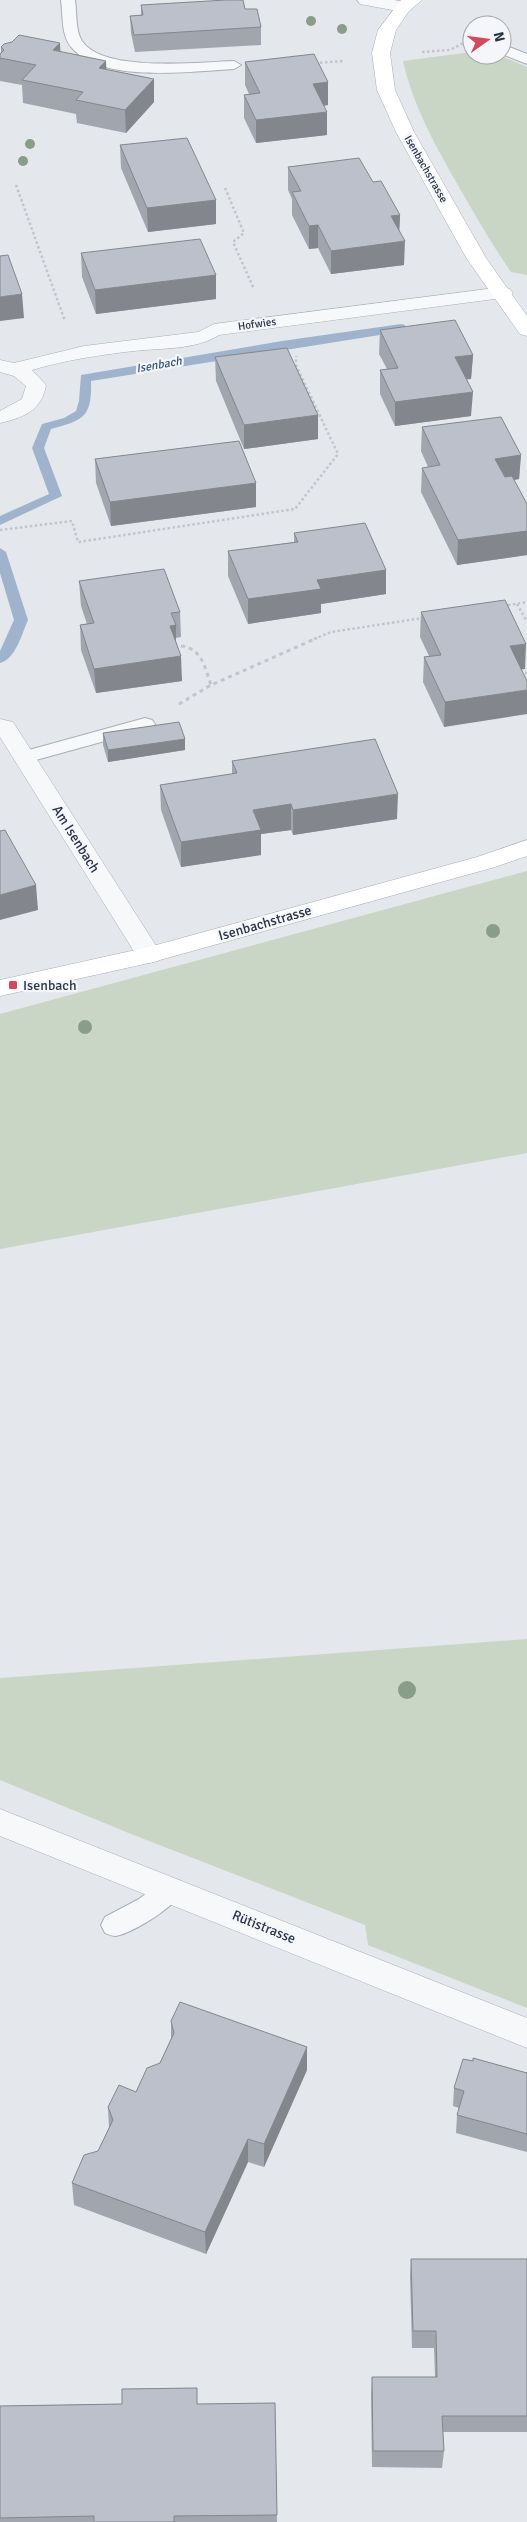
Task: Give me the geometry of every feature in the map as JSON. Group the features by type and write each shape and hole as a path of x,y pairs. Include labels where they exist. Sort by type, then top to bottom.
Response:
{"main road":[{"name":"Isenbachstrasse","path":"408,3 387,30 380,53 386,90 405,132 473,250 527,330"},
{"name":"Isenbachstrasse","path":"0,988 149,955 476,864 527,848"}],"street":[{"path":"366,0 408,3"},
{"name":"Hofwies","path":"7,367 77,353 203,337 214,330 503,294"},
{"path":"0,417 14,414 28,406 35,396 36,385 28,376 7,367"},
{"name":"Am Isenbach","path":"0,726 5,727 25,757 149,955"},
{"name":"Rütistrasse","path":"0,1822 527,2033"}],"lane":[{"path":"68,0 74,40 78,47 99,60 113,65 135,67 234,65"},
{"path":"512,53 527,60"},
{"path":"25,757 145,724"},
{"path":"114,1926 148,1907 171,1889"}],"path":[{"path":"416,52 450,50 462,43"},
{"path":"315,63 353,61"},
{"path":"16,185 67,325"},
{"path":"225,188 244,233 233,242 258,296"},
{"path":"0,530 72,521 78,542 295,510 338,454 296,365 296,352"},
{"path":"498,607 527,602"},
{"path":"517,604 527,622"},
{"path":"145,724 211,685 331,632 429,617"},
{"path":"181,646 194,648 198,652 211,685"}],"green space":[{"path":"462,53 462,65 512,65 512,61 527,67 527,275 511,272 475,215 424,122 412,93 403,61"},
{"path":"527,871 527,1153 0,1249 0,1014"},
{"path":"527,1639 527,2008 368,1945 365,1925 131,1834 0,1780 0,1678"}],"building":[{"path":"243,0 245,9 257,9 261,27 134,35 130,16 143,15 141,5"},
{"path":"19,35 60,43 53,50 106,61 99,68 154,79 125,110 76,100 83,92 22,80 36,65 0,58 0,54 4,50 1,47 12,42"},
{"path":"314,54 328,82 313,84 327,112 256,120 244,95 260,93 245,62"},
{"path":"187,138 216,200 147,208 120,145"},
{"path":"359,158 373,182 381,181 400,215 391,216 405,241 331,251 318,225 309,226 292,192 301,191 288,167"},
{"path":"200,239 216,275 95,290 81,253"},
{"path":"8,255 22,294 0,297 0,256"},
{"path":"455,320 473,355 455,357 473,392 395,402 380,370 398,368 380,330"},
{"path":"287,348 318,415 244,425 215,357"},
{"path":"501,417 521,455 495,459 505,477 512,476 527,504 527,531 458,540 422,468 440,465 422,427"},
{"path":"239,441 256,483 110,502 95,459"},
{"path":"365,523 386,570 317,580 321,589 248,599 228,551 298,542 294,533"},
{"path":"164,569 180,612 171,613 176,625 170,626 181,656 94,669 80,625 94,623 79,581"},
{"path":"505,600 526,644 510,646 527,681 527,690 445,702 424,657 441,655 421,612"},
{"path":"179,722 185,739 108,750 103,733"},
{"path":"375,739 398,794 293,810 291,804 253,810 261,830 181,842 160,785 237,773 232,761"},
{"path":"5,830 36,885 0,895 0,831"},
{"path":"180,2002 307,2047 264,2144 248,2139 205,2232 72,2183 84,2155 98,2151 113,2120 108,2107 119,2085 136,2092 147,2068 160,2063 174,2033 171,2021"},
{"path":"473,2058 527,2073 527,2134 457,2115 464,2091 454,2088 463,2059 473,2061"},
{"path":"411,2259 527,2259 527,2416 442,2416 444,2451 373,2451 372,2377 437,2377 436,2331 413,2331"},
{"path":"197,2388 197,2404 275,2403 277,2515 174,2516 174,2522 94,2522 94,2516 0,2518 0,2406 122,2404 122,2389"}],"waterway":[{"name":"Isenbach","path":"0,521 56,496 38,448 46,427 76,417 84,409 85,378 282,345 401,328"},
{"name":"Isenbach","path":"0,552 21,620 6,653 0,659"}],"place":[{"name":"Isenbach","path":"13,985"}]}
